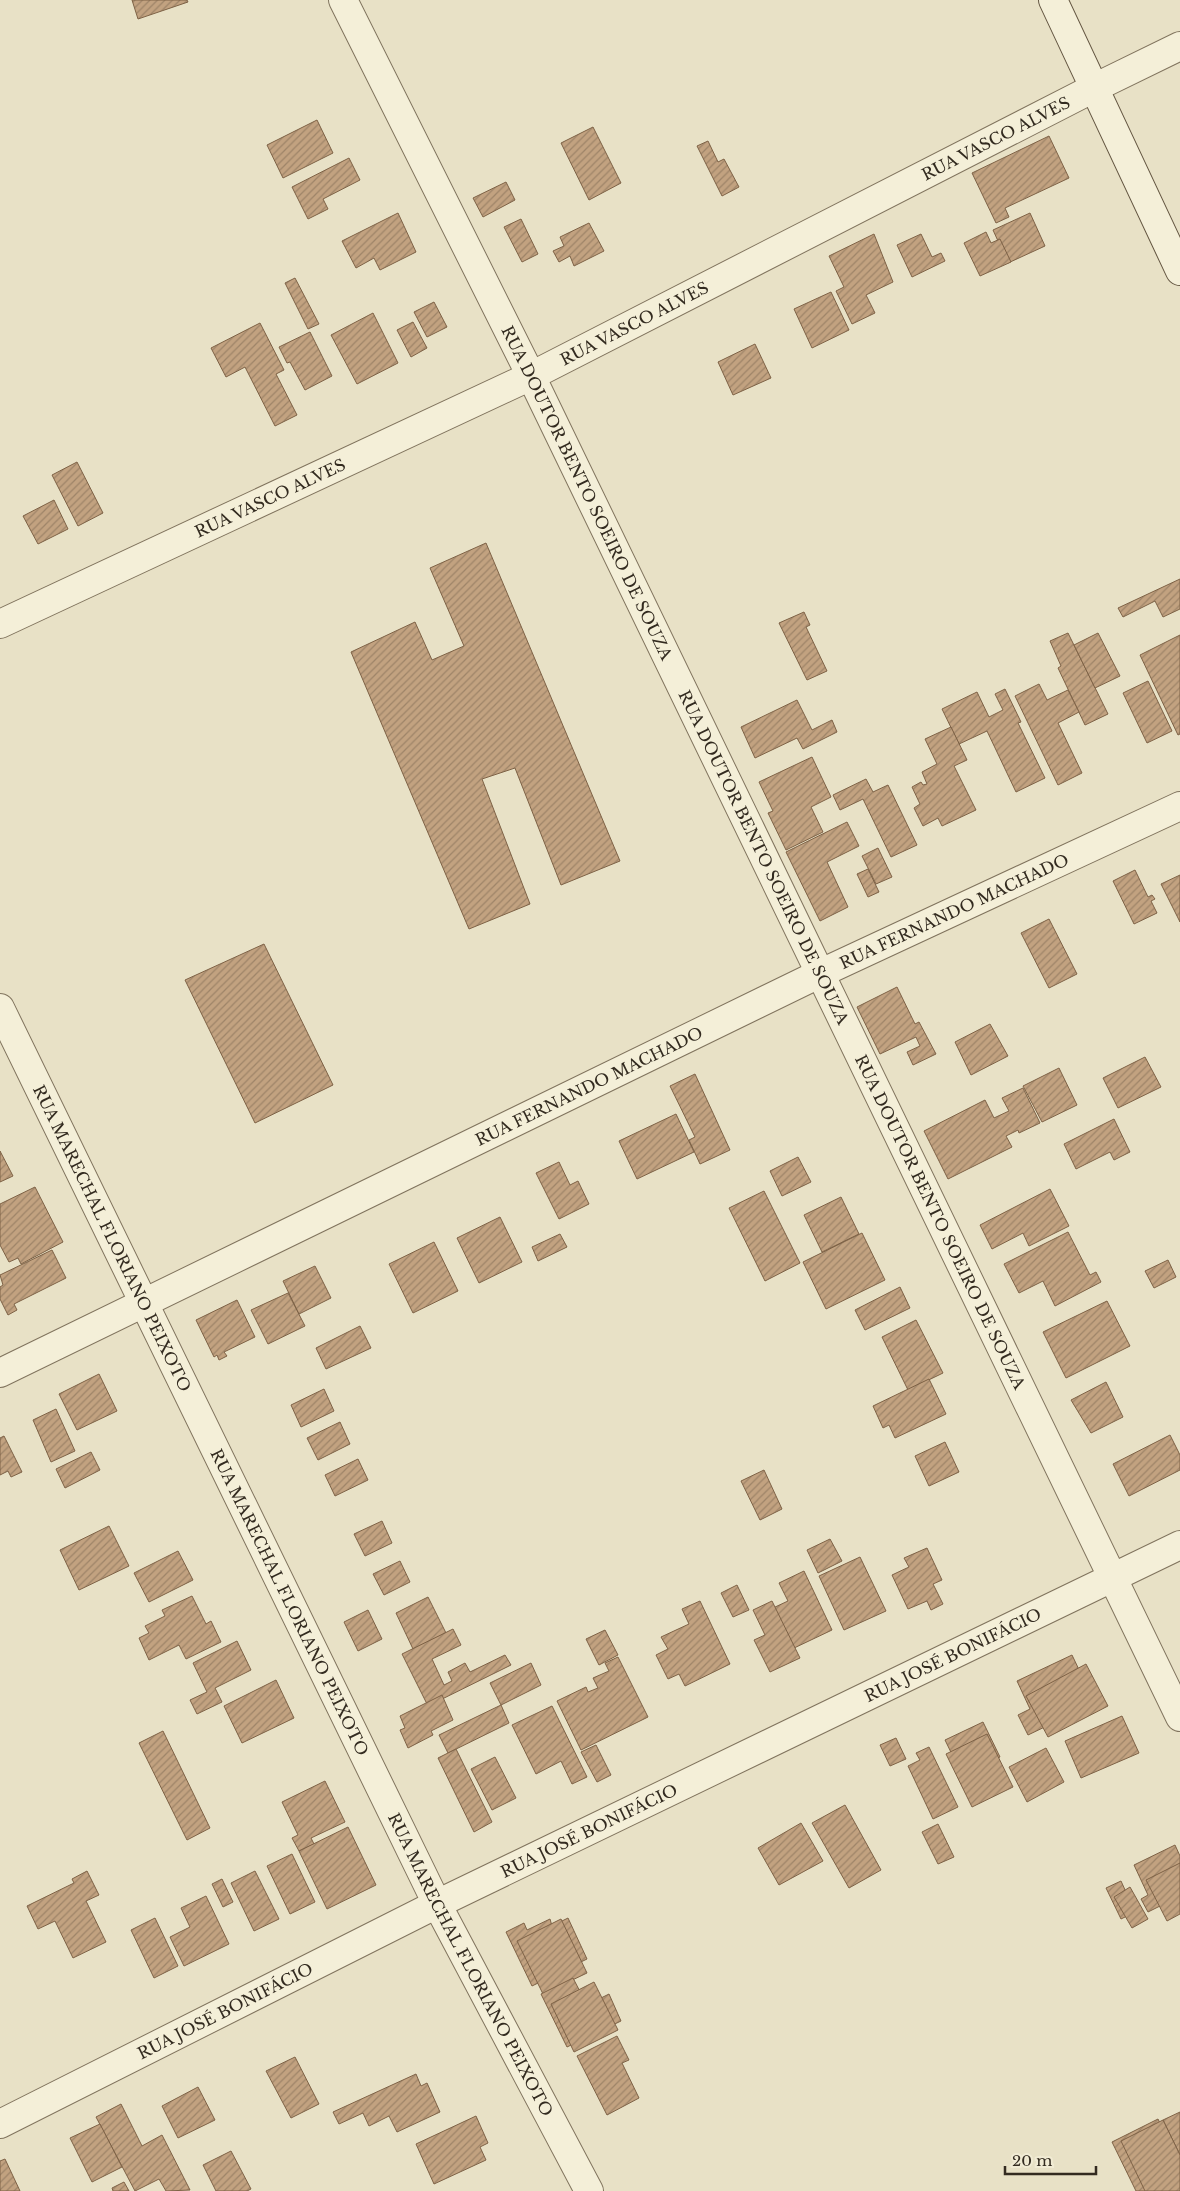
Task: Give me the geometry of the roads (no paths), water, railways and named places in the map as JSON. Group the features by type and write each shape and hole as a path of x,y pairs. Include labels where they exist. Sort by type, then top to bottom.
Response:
{"street":[{"name":"RUA DOUTOR BENTO SOEIRO DE SOUZA","path":"343,0 531,376 1180,1718"},
{"path":"1053,0 1180,271"},
{"name":"RUA VASCO ALVES","path":"0,624 531,376 1094,88 1180,46"},
{"name":"RUA FERNANDO MACHADO","path":"0,1373 819,974 1180,806"},
{"name":"RUA MARECHAL FLORIANO PEIXOTO","path":"0,1008 437,1904 589,2191"},
{"name":"RUA JOSÉ BONIFÁCIO","path":"0,2124 437,1904 1180,1545"}]}
